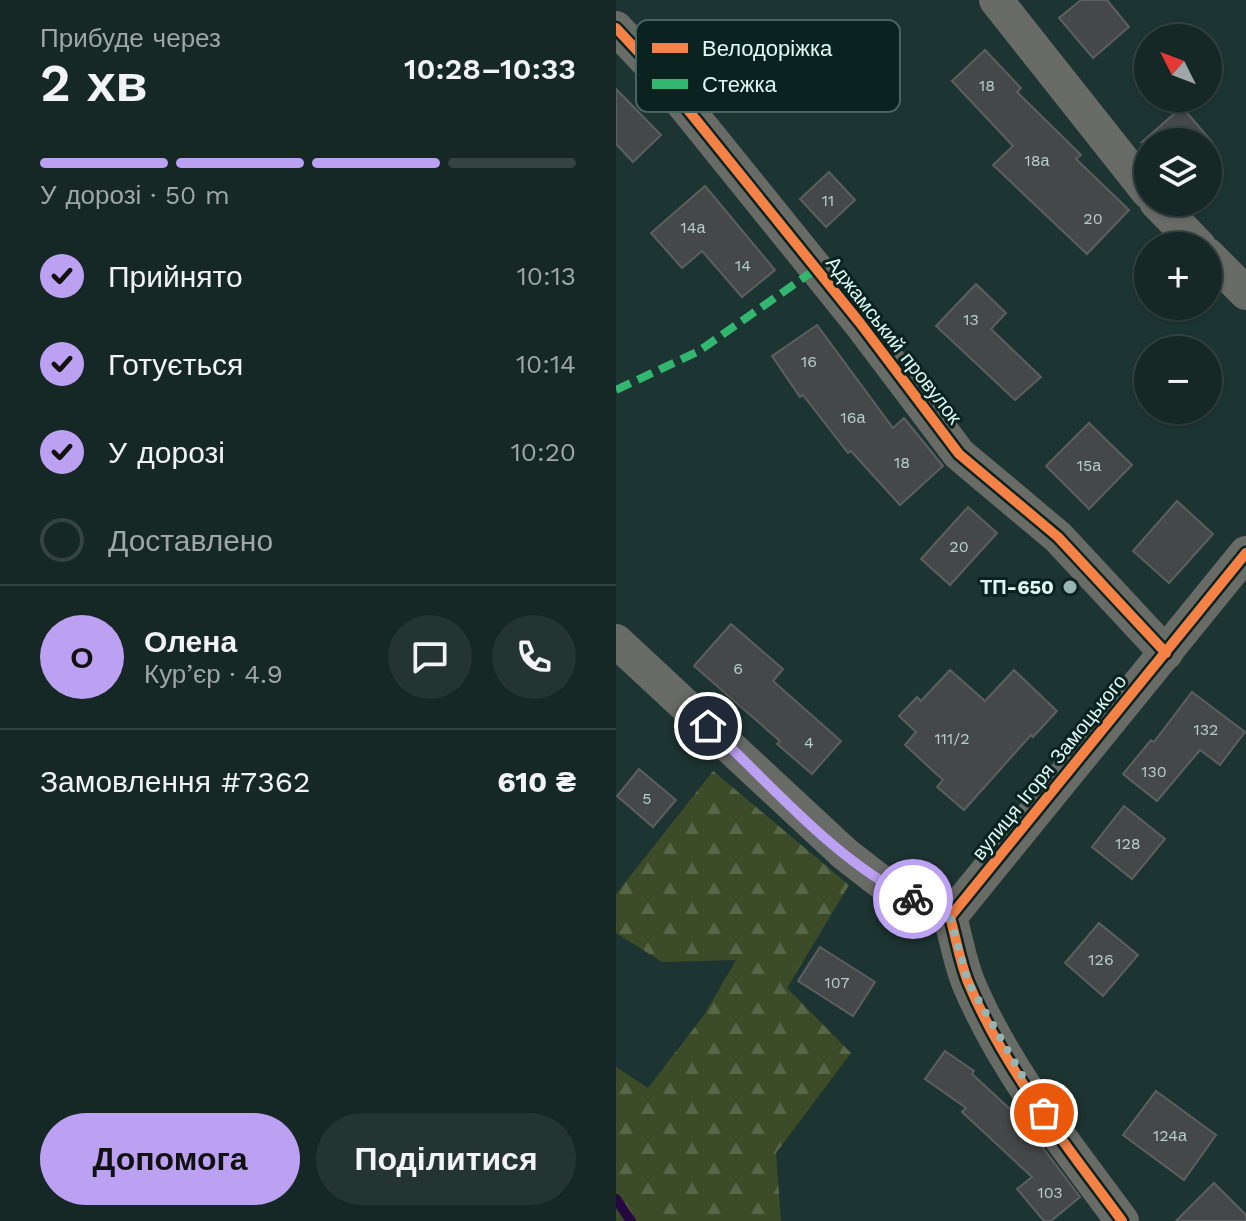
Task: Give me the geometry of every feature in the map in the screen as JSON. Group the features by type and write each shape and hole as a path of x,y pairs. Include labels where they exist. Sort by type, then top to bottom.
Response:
{"street":[{"path":"996,0 1134,174"},
{"name":"Аджамський провулок","path":"616,28 636,50"},
{"name":"Аджамський провулок","path":"690,112 860,323 959,454 1058,537 1166,653"},
{"path":"1170,216 1185,232"},
{"path":"1222,269 1246,293"},
{"name":"вулиця Ігоря Замоцького","path":"950,917 1246,553"},
{"path":"616,641 845,854 885,885 950,917 968,982 1005,1050 1057,1134 1122,1221"}],"green space":[{"path":"713,771 849,885 787,988 851,1053 776,1153 781,1221 616,1221 616,1067 648,1088 704,1015 736,960 662,962 616,933 616,894"}],"building":[{"path":"1081,0 1107,0 1129,27 1093,58 1059,18"},
{"path":"985,50 1021,88 1017,92 1081,155 1076,159 1129,210 1087,254 993,165 1013,146 952,81"},
{"path":"616,89 661,135 633,162 616,144"},
{"path":"1176,112 1186,112 1200,128 1158,128"},
{"path":"829,172 855,200 826,227 800,199"},
{"path":"705,186 775,270 742,297 702,251 682,268 651,233"},
{"path":"976,284 1006,313 991,329 1041,377 1015,400 936,326"},
{"path":"817,325 893,428 904,418 943,466 900,505 851,451 848,453 803,395 800,397 772,356"},
{"path":"1089,423 1132,465 1089,509 1046,466"},
{"path":"1177,501 1213,534 1169,583 1133,551"},
{"path":"968,507 997,533 950,585 921,559"},
{"path":"731,624 783,669 773,681 841,741 812,774 777,744 780,741 694,666"},
{"path":"950,670 985,701 1014,670 1057,711 1033,737 1031,735 964,810 937,787 943,780 905,745 916,732 899,716 917,697 921,701"},
{"path":"1192,692 1245,732 1220,765 1200,750 1157,801 1123,774 1151,740 1154,742"},
{"path":"639,769 676,800 653,827 617,796"},
{"path":"1124,806 1165,839 1132,879 1092,847"},
{"path":"1099,923 1138,955 1103,996 1065,963"},
{"path":"820,947 875,982 853,1016 798,981"},
{"path":"945,1051 974,1071 972,1074 1022,1120 1080,1197 1051,1221 1044,1221 1017,1189 1032,1177 962,1112 966,1108 925,1079"},
{"path":"1156,1091 1216,1135 1184,1180 1123,1135"},
{"path":"1214,1183 1246,1215 1246,1221 1176,1221"}],"waterway":[{"path":"616,1199 631,1221"}],"marked path":[{"path":"616,390 699,351 816,269"}],"cycle path":[{"path":"616,28 636,49"},
{"path":"690,112 860,323 959,454 1058,537 1166,653"},
{"path":"1122,1221 1038,1106 1000,1046 968,982 950,917 1246,553"}],"way so far":[{"path":"913,899 950,917 968,982 1044,1113"}],"place":[{"name":"ТП-650","path":"1070,587"}],"route":[{"path":"708,726 845,854 885,885 913,899"}]}
